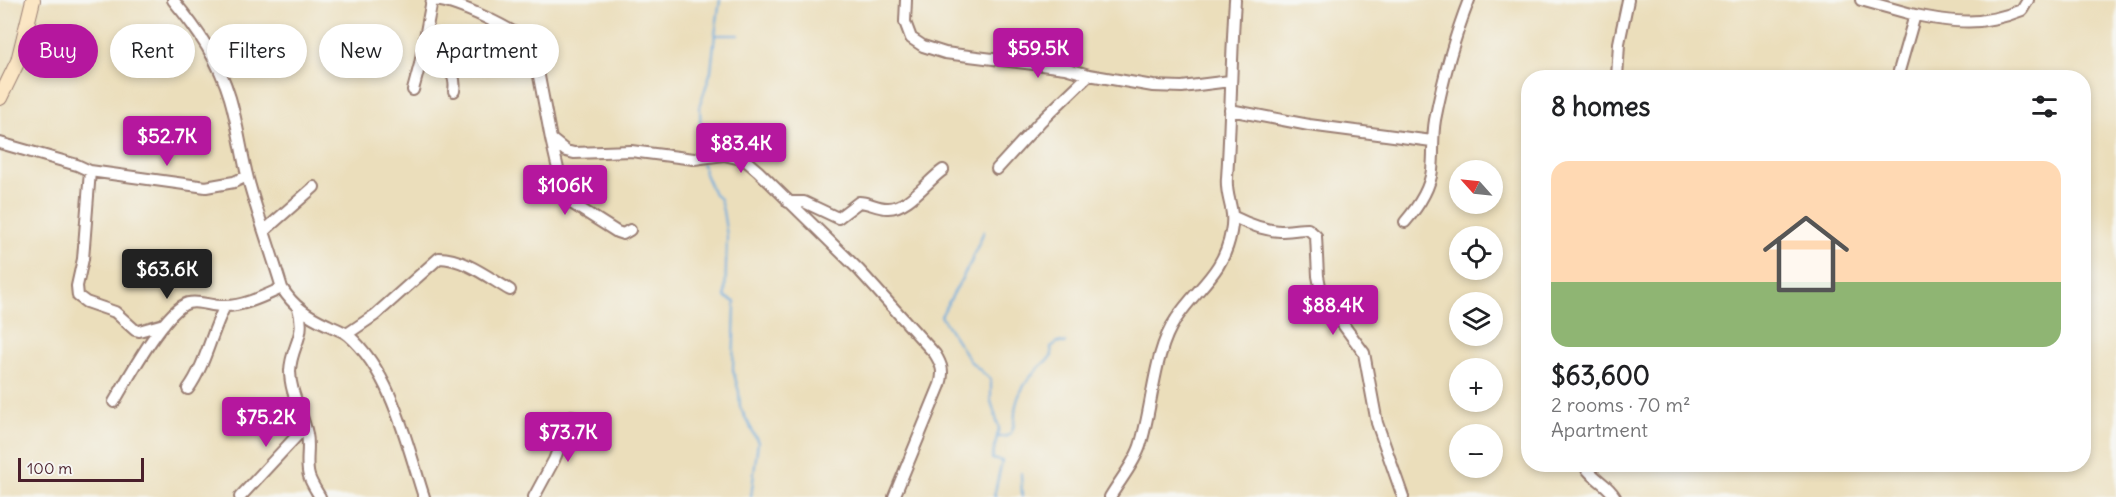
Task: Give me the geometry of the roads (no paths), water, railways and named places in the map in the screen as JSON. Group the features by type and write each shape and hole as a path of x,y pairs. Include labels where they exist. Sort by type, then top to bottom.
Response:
{"street":[{"path":"0,98 18,61 33,0"},
{"path":"173,0 192,23 224,81 234,111 247,176 282,288 298,308 347,334 365,355 382,381 403,430 424,497"},
{"path":"428,24 433,0 440,0 480,15 533,45 551,139 566,199 614,231 623,234 630,230"},
{"path":"906,0 905,25 911,38 923,46 945,53 1065,68 1129,83 1171,87 1230,81"},
{"path":"1110,497 1140,446 1164,341 1176,318 1221,264 1231,235 1234,217 1226,180 1230,148 1230,81 1235,0"},
{"path":"1405,222 1424,194 1432,173 1432,141 1443,86 1456,36 1469,0"},
{"path":"1617,70 1619,43 1628,0"},
{"path":"1861,0 1915,15 1955,22 1977,23 2022,10 2028,0"},
{"path":"1899,70 1915,15"},
{"path":"997,169 1040,122 1089,75"},
{"path":"413,90 416,78"},
{"path":"454,78 454,91"},
{"path":"1230,110 1309,125 1432,141"},
{"path":"551,139 572,153 631,151 694,159 732,156 749,162 859,270 942,364 943,375 940,385 894,497"},
{"path":"0,143 77,165 90,171 206,187 234,182 247,176"},
{"path":"788,202 804,202 838,218 859,202 882,208 895,207 907,201 943,170"},
{"path":"90,171 82,260 77,286 78,296 86,302 115,312 135,330 164,324"},
{"path":"264,231 314,187"},
{"path":"1234,217 1250,225 1267,229 1308,230 1316,236 1318,276 1322,296 1364,353 1377,423 1403,497"},
{"path":"347,334 375,315 439,258 450,259 467,266 510,290"},
{"path":"114,402 164,324 186,304 196,302 225,306 258,299 282,288"},
{"path":"188,389 201,367 215,326 225,306"},
{"path":"298,308 302,330 291,360 290,373 292,389 308,435 309,476 320,497"},
{"path":"534,497 554,460 572,416"},
{"path":"240,497 305,427"},
{"path":"1589,472 1610,488 1615,497"}],"waterway":[{"path":"715,35 720,0"},
{"path":"701,155 700,105 711,71 715,35 739,35"},
{"path":"702,161 705,174 714,194 720,199 723,211 727,236 725,297 735,302 733,370 739,392 740,407 758,442 751,497"},
{"path":"984,231 971,262 941,316 970,361 991,380 991,401 999,428 992,459 1002,461 994,496 996,497"},
{"path":"998,437 1007,436 1013,430 1016,405 1021,391 1035,372 1052,356 1051,347 1058,342 1065,343"},
{"path":"1021,473 1022,497"}]}
